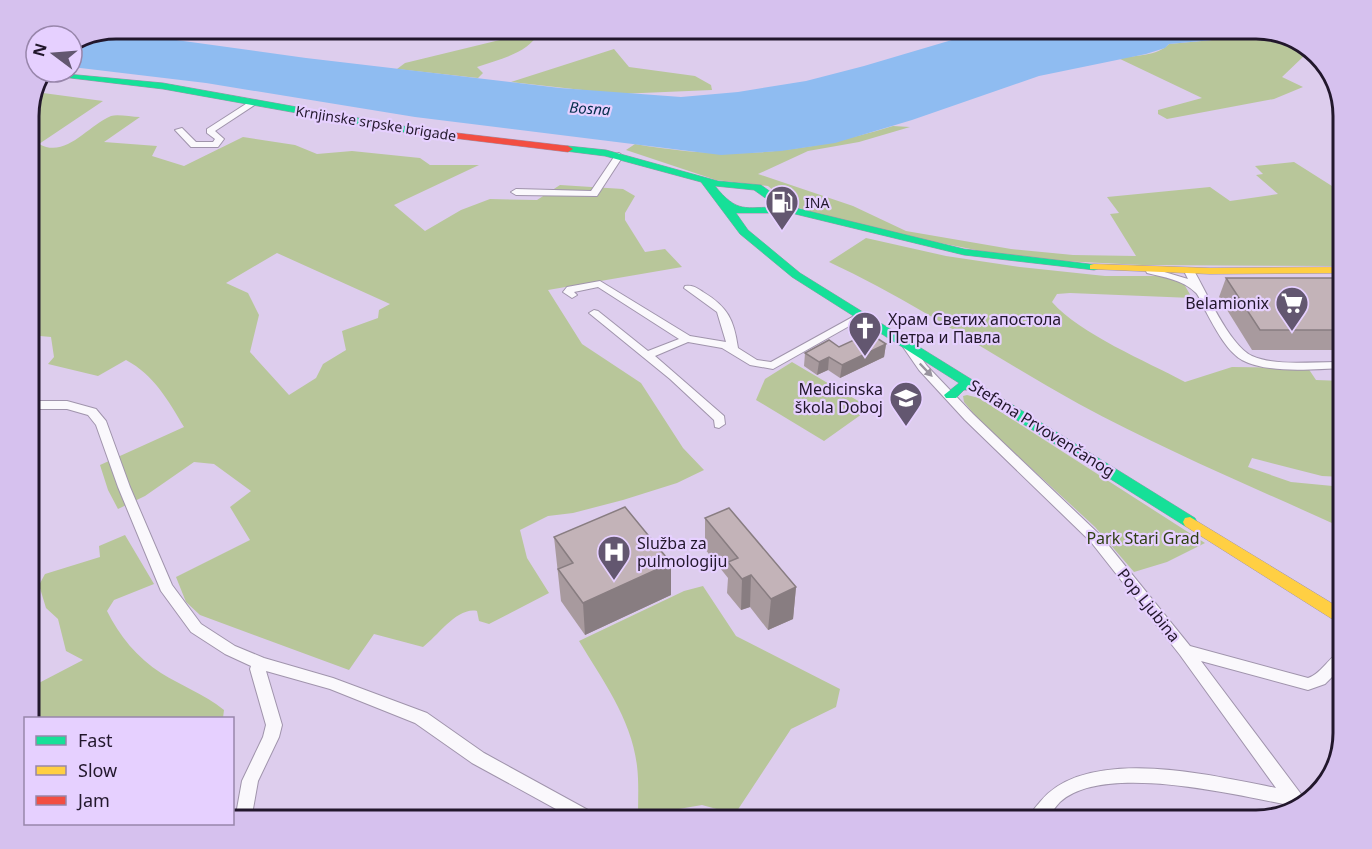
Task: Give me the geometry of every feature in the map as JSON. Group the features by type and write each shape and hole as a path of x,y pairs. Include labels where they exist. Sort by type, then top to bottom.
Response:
{"main road":[{"name":"Krnjinske srpske brigade","path":"84,77 163,86 401,129 619,156 705,181 757,188 770,195"},
{"name":"Stefana Prvovenčanog","path":"663,168 796,275 1333,612"},
{"path":"705,181 714,188 739,227 744,220 770,203 770,195"},
{"path":"723,201 727,189 737,186"},
{"path":"770,195 788,209"},
{"path":"723,201 740,211 788,209 907,242 989,256 1151,271 1333,270"},
{"path":"951,395 960,387 974,385"}],"street":[{"path":"179,130 194,145 215,145 220,139 210,131 255,102"},
{"path":"516,192 594,194 619,156"},
{"path":"1151,271 1183,280 1200,290"},
{"path":"1189,271 1234,346 1246,358 1266,363 1333,365"},
{"path":"572,295 568,292 570,289 600,284 687,339 733,348"},
{"path":"689,288 720,307 726,314 733,348 741,357 754,363 773,366 862,316"},
{"path":"594,312 689,389 720,419 719,424"},
{"path":"646,356 687,339"},
{"name":"Pop Ljubina","path":"905,342 923,368 951,395 969,417 1096,539 1185,651 1295,799"},
{"path":"948,369 945,379 951,395"},
{"path":"39,405 67,405 92,412 102,423 124,487 166,587 196,628 230,650 260,663 333,684 421,718 478,758 573,810"},
{"path":"1185,651 1308,684 1320,680 1333,667"},
{"path":"245,810 250,781 271,737 274,725 258,669 260,663"},
{"path":"1042,810 1049,798 1071,786 1128,775 1196,780 1291,801"}],"green space":[{"path":"504,39 535,39 522,50 477,67 483,73 478,78 397,69 405,63"},
{"path":"1224,39 1256,39 1276,42 1304,56 1282,77 1303,87 1274,99 1167,119 1158,114 1158,110 1202,98 1118,58 1152,53 1169,44"},
{"path":"614,49 629,67 695,76 711,85 712,90 618,94 511,82"},
{"path":"43,93 103,101 39,144 39,111"},
{"path":"111,116 140,117 104,142 157,146 152,156 184,166 243,137 295,145 317,154 352,151 420,158 430,165 479,165 394,205 425,231 461,210 490,199 537,200 560,185 623,189 635,196 625,213 625,220 645,252 665,249 682,267 548,290 582,344 641,383 683,448 704,470 677,483 623,500 573,513 548,516 520,530 527,558 549,593 489,624 479,621 477,611 462,613 423,647 374,634 349,670 200,615 186,602 176,577 250,540 230,507 251,491 214,464 194,462 145,496 118,509 108,490 100,465 184,427 152,381 145,373 126,360 98,376 48,364 54,357 51,337 39,336 39,144 49,148 67,144","holes":["277,253 390,304 379,310 378,318 342,331 346,350 323,364 316,378 289,395 250,352 259,315 248,293 226,283"]},
{"path":"893,126 910,127 859,142 808,151 758,174 853,206 906,231 1011,249 1073,255 1136,256 1110,214 1119,213 1107,197 1210,187 1230,201 1278,194 1256,175 1263,174 1255,166 1294,162 1333,187 1333,266 1142,265 1062,261 981,251 859,227 790,205 768,186 716,180 626,150 635,144 703,152 766,152 859,136"},
{"path":"866,238 946,256 1020,267 1105,276 1165,276 1184,284 1192,298 1070,293 1057,294 1052,302 1064,314 1096,336 1185,382 1232,367 1308,368 1316,380 1333,381 1333,477 1322,476 1252,458 1248,467 1291,482 1333,486 1333,523 1111,421 924,312 829,262"},
{"path":"792,362 865,405 857,409 862,414 824,441 756,400 765,379"},
{"name":"Park Stari Grad","path":"963,396 979,398 1205,543 1167,562 1134,572 1095,527 979,420 964,402"},
{"path":"125,535 154,584 114,600 107,611 123,637 144,660 161,673 224,710 223,717 39,717 39,683 83,660 66,651 58,619 46,608 39,585 45,574 100,557 99,546"},
{"path":"703,586 736,636 840,689 836,707 791,729 738,810 720,810 702,805 673,810 638,810 637,766 629,732 615,701 579,641 684,591"}],"water":[{"name":"Bosna","path":"116,39 169,39 560,88 681,97 738,92 806,81 955,39 1224,39 1169,44 1165,48 1146,54 1039,76 912,120 835,143 781,151 721,155 415,117 206,83 84,68 84,46"}],"building":[{"path":"1226,278 1333,278 1333,330 1260,330"},
{"path":"869,333 886,344 842,365 829,357 819,362 805,353 829,340 839,347"},
{"path":"625,507 671,563 583,603 558,569 573,563 554,537"},
{"path":"729,508 796,587 771,599 751,575 742,579 728,562 738,558 705,518"}],"traffic: fast":[{"path":"84,77 163,86 414,131"},
{"path":"568,149 606,153 718,184 757,187 788,209"},
{"path":"705,181 725,205 735,210 791,210 964,252 1094,267"},
{"path":"725,206 744,232 796,275 1190,522"},
{"path":"951,395 960,387 974,385"}],"traffic: slow":[{"path":"1094,267 1210,271 1333,270"},
{"path":"1190,522 1333,612"}],"traffic: jam":[{"path":"414,131 568,149"}],"place":[{"name":"INA","path":"782,231"},
{"name":"Belamionix","path":"1292,332"},
{"name":"Храм Светих апостола Петра и Павла","path":"865,357"},
{"name":"Medicinska škola Doboj","path":"906,427"},
{"name":"Služba za pulmologiju","path":"614,581"}]}
